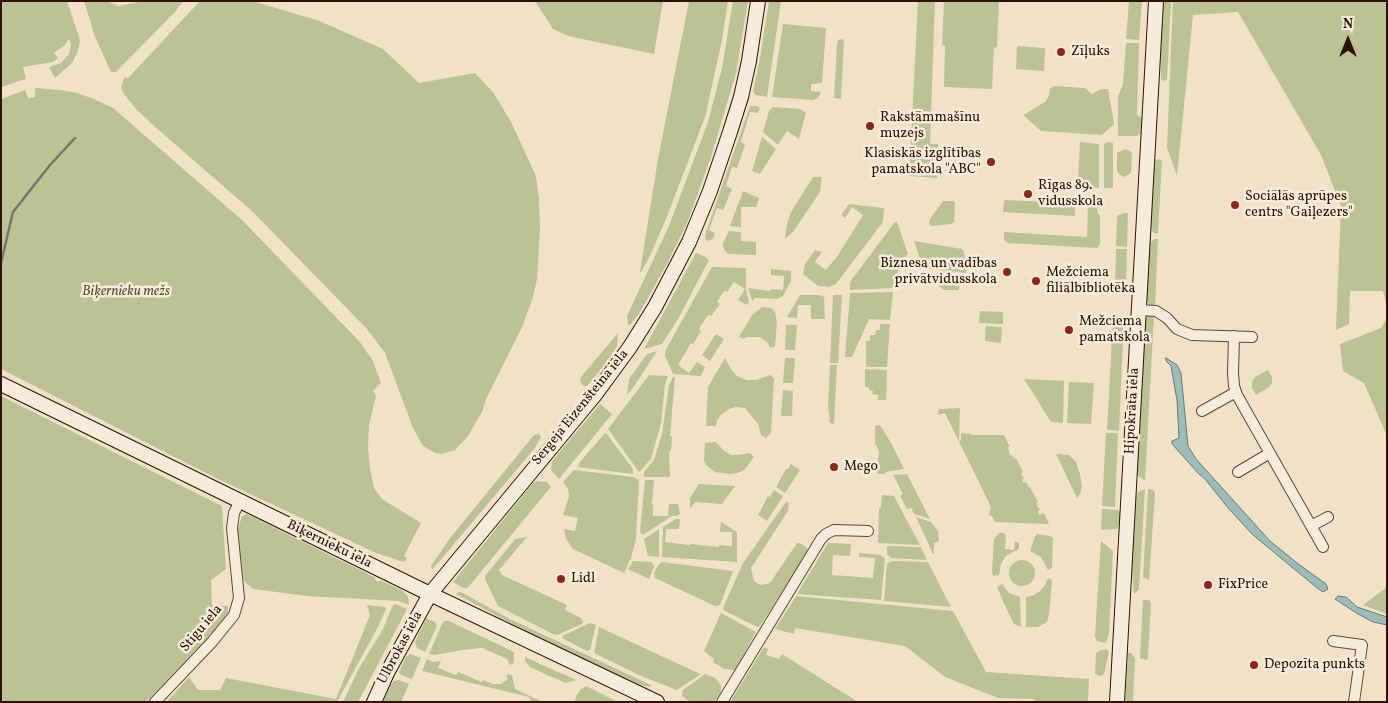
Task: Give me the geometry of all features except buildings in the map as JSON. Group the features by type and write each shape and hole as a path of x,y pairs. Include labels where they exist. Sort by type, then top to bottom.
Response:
{"street":[{"name":"Sergeja Eizenšteina iela","path":"430,594 594,396 630,347 655,307 689,242 710,191 730,132 747,70 758,1"},
{"name":"Hipokrāta iela","path":"1117,702 1156,1"},
{"path":"1139,310 1156,311 1167,318 1177,329 1192,335 1252,337"},
{"path":"1234,336 1233,373 1236,392 1322,547"},
{"name":"Biķernieku iela","path":"1,384 430,594 657,702"},
{"path":"1202,411 1236,392"},
{"path":"1238,472 1270,453"},
{"name":"Stigu iela","path":"156,702 212,642 234,615 239,598 232,528 234,513 240,501"},
{"path":"1311,526 1328,517"},
{"path":"722,702 826,534 834,530 868,531"},
{"name":"Ulbrokas iela","path":"374,702 387,673 430,594"},
{"path":"1333,641 1362,645 1354,702"}],"green space":[{"path":"1,1 67,1 80,40 78,51 72,63 55,78 49,67 61,63 69,54 71,44 69,39 65,45 54,53 58,58 53,62 23,67 26,79 1,87"},
{"path":"84,1 106,1 119,6 144,1 183,1 175,12 116,72 111,72 95,37"},
{"path":"200,1 252,1 317,20 383,49 419,83 475,73 493,92 511,122 536,176 540,229 537,279 523,325 486,399 482,412 468,436 455,450 442,454 435,453 423,446 413,428 385,353 367,329 253,212 153,125 124,94 121,88 125,77 128,78"},
{"path":"535,1 663,1 654,54 568,36 553,29"},
{"path":"689,1 728,1 722,40 705,117 666,219 648,260 640,272 658,159"},
{"path":"733,1 748,1 736,73 711,157 687,223 669,260 639,314 628,325 627,316 669,226 708,122 722,68"},
{"path":"769,1 781,1 767,97 756,95 753,92"},
{"path":"918,1 935,1 930,144 938,144 937,178 909,176"},
{"path":"944,1 999,1 997,47 994,48 992,89 944,87 945,46 942,45"},
{"path":"1129,1 1142,1 1139,40 1126,39"},
{"path":"1162,1 1171,1 1167,80 1164,81 1161,79 1160,53"},
{"path":"1173,1 1387,1 1387,306 1383,291 1350,291 1349,324 1336,330 1341,206 1321,155 1238,12 1193,15 1177,176 1167,148"},
{"path":"783,24 826,28 822,83 811,84 811,91 821,92 818,98 813,100 772,97"},
{"path":"842,39 844,41 841,99 834,98 837,44 838,40"},
{"path":"1126,43 1139,43 1137,115 1142,118 1141,133 1137,136 1118,136 1118,96 1123,84"},
{"path":"1017,46 1045,48 1044,71 1016,69"},
{"path":"1054,86 1085,88 1092,94 1101,89 1108,89 1114,124 1102,135 1041,131 1023,115 1045,102 1049,96 1050,88"},
{"name":"Biķernieku mežs","path":"35,88 77,93 113,108 242,220 360,342 373,361 381,383 373,391 376,396 369,425 368,447 374,488 382,499 421,523 404,556 407,558 404,562 376,553 218,479 1,369 1,99 25,90 28,98 35,97"},
{"path":"750,106 760,108 758,113 750,112 741,142 745,145 737,168 732,167 726,186 732,189 723,210 717,208 709,230 715,233 713,239 707,241 705,239 706,232"},
{"path":"773,107 800,109 806,113 799,139 787,131 778,145 763,132 769,111"},
{"path":"762,137 776,149 760,174 752,171"},
{"path":"1080,142 1099,144 1099,188 1074,186 1074,180 1078,180"},
{"path":"1107,142 1113,143 1113,188 1104,188 1104,144"},
{"path":"1125,149 1132,153 1131,173 1124,177 1117,171 1117,153"},
{"path":"1154,159 1162,160 1158,234 1149,228"},
{"path":"813,177 822,177 820,192 793,232 785,239 791,212"},
{"path":"743,191 759,198 756,207 741,207 741,227 730,226"},
{"path":"1004,200 1075,203 1075,216 1003,212"},
{"path":"943,201 953,201 955,203 954,222 931,226 929,223 930,219"},
{"path":"849,204 884,208 883,222 836,284 829,287 818,286 803,274 805,264 815,250 822,252 815,262 826,270 835,260 863,215 852,207 845,218 841,215"},
{"path":"1088,205 1096,205 1100,215 1100,244 1097,248 1008,243 1004,240 1004,232 1087,237"},
{"path":"1128,213 1127,247 1116,246 1117,216"},
{"path":"895,222 897,222 908,254 901,260 894,288 850,290 850,282"},
{"path":"729,231 741,232 741,241 756,242 756,255 727,253 723,243"},
{"path":"1154,239 1158,239 1155,307 1149,305 1146,299 1149,244"},
{"path":"914,241 962,249 966,273 923,268"},
{"path":"1116,249 1127,249 1126,282 1115,282"},
{"path":"696,253 709,260 678,319 662,344 644,349"},
{"path":"712,267 746,268 746,289 749,302 747,305 738,300 745,289 734,282 727,292 724,291 717,302 720,304 711,316 708,315 699,329 701,331 693,344 691,343 678,365 689,373 697,362 705,367 701,376 673,374 665,356 665,351"},
{"path":"771,269 791,271 791,281 783,296 777,299 755,298 752,301 748,288 770,291 771,289 783,290 784,276 771,275"},
{"path":"936,276 959,277 959,290 944,290 937,285"},
{"path":"893,292 890,320 869,319 852,357 845,357 850,293"},
{"path":"800,295 820,295 824,297 825,319 811,318 811,305 798,305 797,318 787,317"},
{"path":"833,295 842,295 838,363 830,363"},
{"path":"762,307 771,308 775,312 777,322 775,346 770,348 768,343 760,337 747,337 743,339 739,337 752,315"},
{"path":"980,311 1003,312 1003,324 979,323"},
{"path":"1149,314 1154,315 1145,481 1137,475 1145,320"},
{"path":"1113,317 1124,318 1119,431 1107,430"},
{"path":"1387,318 1387,436 1364,383 1343,371 1340,344 1381,328"},
{"path":"880,324 890,324 887,367 866,367 866,341 870,341 870,335 875,335 876,330 880,330"},
{"path":"786,325 797,325 795,350 785,350"},
{"path":"986,326 1002,327 1001,343 985,341"},
{"path":"618,333 617,346 612,354 587,386 584,386 580,378"},
{"path":"716,334 724,339 710,361 702,355"},
{"path":"657,351 627,395 629,379 647,354"},
{"path":"725,358 737,376 747,380 756,380 770,375 774,378 771,433 766,438 761,435 758,424 745,408 736,407 729,409 717,420 716,426 706,426 708,387"},
{"path":"785,358 795,358 793,383 783,383"},
{"path":"830,365 837,365 834,424 830,423 828,405"},
{"path":"865,369 887,370 886,400 878,400 878,395 872,394 873,391 869,390 869,387 865,387"},
{"path":"1268,370 1272,377 1272,383 1256,395 1252,388 1252,382 1255,377"},
{"path":"649,375 668,376 665,384 661,423 651,459 639,472 608,429"},
{"path":"673,377 675,377 670,436 672,437 671,451 669,452 670,477 644,477 644,472 654,460 662,434 669,385"},
{"path":"1024,379 1064,381 1063,423 1051,422"},
{"path":"1069,382 1094,383 1091,424 1067,423"},
{"path":"783,390 793,391 792,416 781,416"},
{"path":"1,396 222,506 226,569 211,580 212,605 228,606 228,616 146,702 1,702"},
{"path":"600,404 612,414 559,479 551,470 552,461"},
{"path":"960,408 959,441 961,440 961,433 971,435 1004,435 1010,447 1008,447 1010,455 1014,459 1016,458 1023,472 1021,473 1024,479 1022,480 1030,487 1038,502 1036,503 1040,510 1038,511 1039,515 1044,513 1049,524 995,522 992,516 989,515 991,507 945,413 938,415 939,409"},
{"path":"880,425 904,469 877,474 879,451 875,443 875,426"},
{"path":"606,433 633,469 633,474 578,467 580,462"},
{"path":"1106,433 1118,433 1115,507 1102,506"},
{"path":"539,434 541,437 535,448 432,570 431,566 450,538 534,435"},
{"path":"716,442 724,451 731,455 750,453 754,457 744,470 738,473 715,472 704,461 705,443"},
{"path":"1056,454 1069,455 1076,462 1082,487 1077,498"},
{"path":"791,464 800,470 785,493 776,487"},
{"path":"574,470 633,477 639,480 636,539 631,558 624,573 573,549 566,539 564,529 575,531 578,518 563,515 569,496 568,489 563,482"},
{"path":"907,474 930,519 914,514 911,508 907,509 900,496 903,494 893,475"},
{"path":"645,480 654,480 653,516 668,516 669,504 678,504 680,514 672,516 643,535 640,532"},
{"path":"537,481 547,482 551,487 467,588 463,588 453,582 533,483"},
{"path":"699,484 735,486 722,504 695,502 690,509 690,498"},
{"path":"1145,489 1139,589 1134,594 1132,573 1135,499 1138,492"},
{"path":"1148,489 1154,490 1155,494 1149,580 1143,577"},
{"path":"774,490 783,496 767,521 758,515 768,496 770,497"},
{"path":"882,495 894,496 920,545 878,543 879,508 881,508"},
{"path":"786,502 789,503 788,511 751,568 754,581 760,585 770,583 797,543 806,547 808,551 760,626 757,627 725,611 723,608 743,563"},
{"path":"1102,509 1118,510 1121,514 1120,525 1117,529 1101,530"},
{"path":"247,514 374,577 376,581 382,581 403,591 408,597 409,605 399,601 307,596 253,589 245,582 241,574 237,532 242,516"},
{"path":"916,517 931,522 938,531 939,541 934,543 933,554"},
{"path":"676,519 680,519 679,529 666,529 665,542 719,547 719,545 732,546 732,532 720,532 721,522 737,532 737,562 662,557 663,527"},
{"path":"659,529 659,557 648,556 644,539"},
{"path":"999,533 1004,533 1006,536 1005,549 1014,550 1015,541 1019,543 1019,549 1006,556 1001,564 999,575 993,576 994,539"},
{"path":"1037,534 1053,538 1052,568 1048,570 1041,557 1030,551"},
{"path":"527,537 499,570 502,575 567,605 565,610 581,618 582,624 557,635 498,606 485,576 515,539"},
{"path":"1101,541 1113,551 1109,634 1106,643 1097,641 1095,637"},
{"path":"828,543 851,544 850,556 833,555 832,575 873,578 875,558 859,557 859,553 881,555 885,559 881,600 797,594"},
{"path":"887,546 921,547 927,560 891,558 887,554"},
{"path":"1022,560 1031,564 1035,573 1031,582 1022,586 1013,582 1009,573 1013,564"},
{"path":"633,561 652,562 654,567 649,579 628,569"},
{"path":"893,561 928,562 951,607 884,601 887,563"},
{"path":"662,562 733,571 720,605 715,606 655,578 654,573"},
{"path":"1048,578 1052,580 1047,622 1038,627 1026,627 1026,597 1040,591"},
{"path":"1002,584 1009,593 1020,597 1021,627 1014,624 1007,610 997,587"},
{"path":"1387,587 1387,614 1363,605"},
{"path":"458,592 510,619 651,685 651,687 640,685 539,638 456,594"},
{"path":"796,596 953,611 986,672 1089,679 1088,702 1038,702 1032,699 998,698 945,677 905,646 795,628 794,634 775,629"},
{"path":"1143,600 1149,600 1151,603 1148,658 1146,660 1140,658"},
{"path":"395,604 407,609 358,702 343,702 358,670 383,629"},
{"path":"367,605 385,607 386,609 337,702 167,702 189,677 198,690 220,690 226,678 336,699 370,615"},
{"path":"721,613 756,632 735,670 724,669 713,662 714,659 704,651"},
{"path":"426,618 435,622 437,626 425,652 417,648 415,642"},
{"path":"445,621 449,621 514,652 514,663 510,665 507,659 482,648 435,655 429,654"},
{"path":"590,623 596,625 590,650 587,651 562,638 564,635"},
{"path":"599,627 701,674 677,690 641,676 594,653"},
{"path":"764,647 768,649 766,655 779,659 782,654 858,702 730,702"},
{"path":"1107,649 1109,652 1104,674 1101,676 1095,674 1096,653"},
{"path":"1128,653 1131,653 1135,658 1133,702 1125,702"},
{"path":"410,654 421,658 412,679 401,675 399,672 406,657"},
{"path":"525,657 576,680 566,683 547,675 530,667 525,661"},
{"path":"427,659 433,662 441,661 438,668 456,675 458,672 482,682 483,680 493,684 501,684 508,679 506,676 508,674 512,675 515,689 543,702 532,702 529,697 422,671"},
{"path":"705,674 715,678 721,685 721,692 714,702 690,702 682,696 683,690"},
{"path":"399,680 409,684 401,702 383,702 391,684"},
{"path":"586,686 618,702 575,702 576,696"}],"water":[{"path":"1166,358 1177,365 1181,373 1188,446 1196,459 1270,541 1326,584 1328,589 1323,592 1316,587 1253,535 1172,444 1172,441 1179,438 1177,400 1171,366 1166,361"},
{"path":"1338,596 1346,597 1357,607 1387,617 1387,625 1373,622 1358,614 1335,599"}],"waterway":[{"path":"1,263 13,212 50,165 75,138"}],"place":[{"name":"Zīļuks","path":"1061,52"},
{"name":"Rakstāmmašīnu muzejs","path":"870,126"},
{"name":"Klasiskās izglītības pamatskola \"ABC\"","path":"991,162"},
{"name":"Rīgas 89. vidusskola","path":"1028,194"},
{"name":"Sociālās aprūpes centrs \"Gaiļezers\"","path":"1235,205"},
{"name":"Biznesa un vadības privātvidusskola","path":"1007,272"},
{"name":"Mežciema filiālbibliotēka","path":"1036,281"},
{"name":"Mežciema pamatskola","path":"1069,330"},
{"name":"Mego","path":"834,467"},
{"name":"Lidl","path":"561,579"},
{"name":"FixPrice","path":"1208,585"},
{"name":"Depozīta punkts","path":"1254,665"}]}
